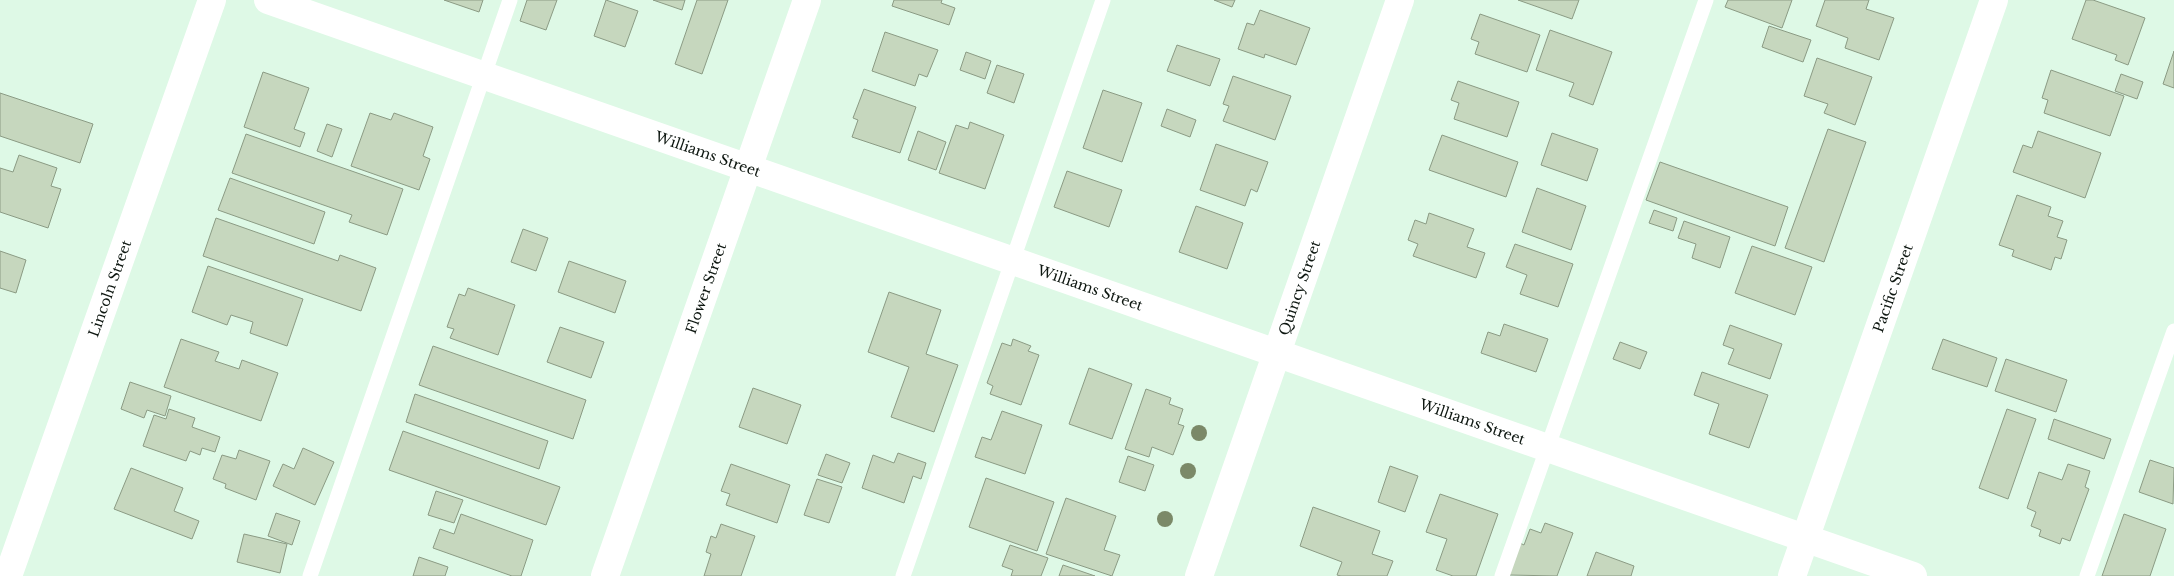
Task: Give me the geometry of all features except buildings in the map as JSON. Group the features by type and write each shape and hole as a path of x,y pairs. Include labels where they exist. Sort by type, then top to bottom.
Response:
{"street":[{"name":"Lincoln Street","path":"8,576 212,0"},
{"name":"Williams Street","path":"268,0 1913,576"},
{"name":"Flower Street","path":"605,576 807,0"},
{"name":"Quincy Street","path":"1199,576 1400,0"},
{"name":"Pacific Street","path":"1792,576 1994,0"}],"lane":[{"path":"310,576 510,0"},
{"path":"903,576 1103,0"},
{"path":"1502,576 1706,0"},
{"path":"2087,576 2174,331"}]}
